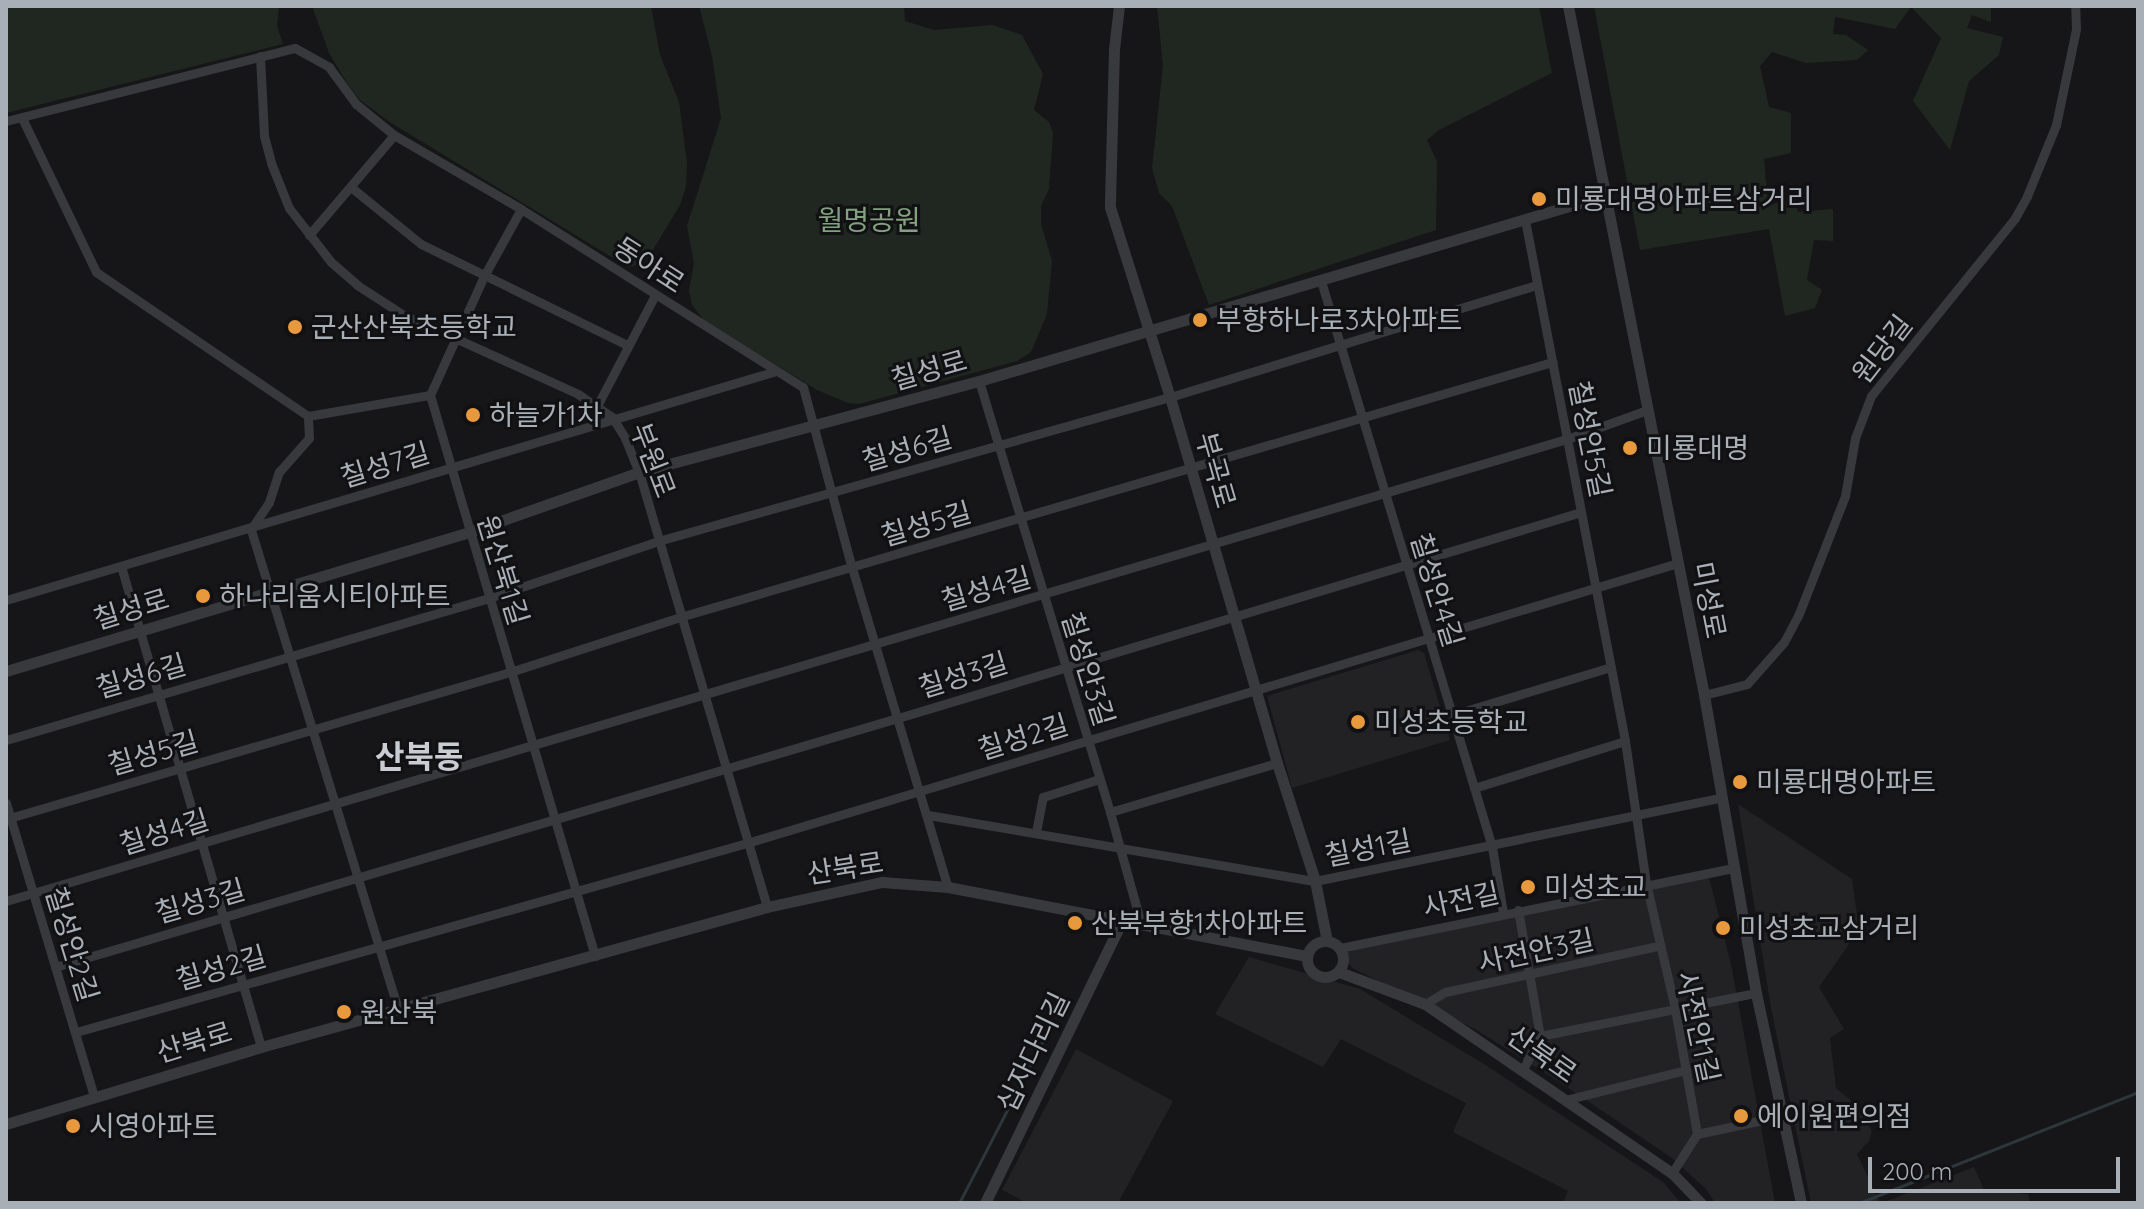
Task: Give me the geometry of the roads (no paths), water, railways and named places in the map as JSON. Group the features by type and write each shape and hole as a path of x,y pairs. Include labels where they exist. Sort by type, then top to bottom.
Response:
{"street":[{"name":"부곡로","path":"1119,6 1114,49 1110,207 1315,881 1327,941"},
{"name":"미성로","path":"1568,6 1603,196 1704,695 1756,993 1801,1203"},
{"name":"원당길","path":"1704,695 1747,684 1784,642 1798,616 1845,496 1855,438 1871,396 2015,218 2027,196 2056,125 2076,29 2075,6"},
{"name":"동아로","path":"6,121 295,48 329,67 356,104 394,135 521,209 803,387 852,568 948,887"},
{"name":"부원로","path":"260,56 264,136 271,163 289,208 331,262 357,285 402,314 455,341 578,394 612,417 639,472 767,907"},
{"path":"22,118 96,272 308,416 430,395 484,276 521,209"},
{"path":"309,235 394,135"},
{"path":"352,188 421,244 627,345"},
{"name":"칠성로","path":"6,671 469,532 639,472 979,381 1603,196"},
{"name":"칠성안5길","path":"1525,220 1625,741 1635,815"},
{"name":"칠성안4길","path":"1321,281 1492,847 1503,913"},
{"name":"칠성6길","path":"6,740 156,693 489,598 658,541 1170,397 1537,285"},
{"path":"597,406 655,295"},
{"name":"칠성5길","path":"8,818 510,672 680,617 1552,362"},
{"name":"칠성7길","path":"6,600 251,530 612,417 776,371"},
{"name":"칠성안3길","path":"979,381 1141,924"},
{"name":"원산북1길","path":"430,395 595,956"},
{"name":"칠성4길","path":"6,901 1567,439 1647,410"},
{"path":"308,416 309,438 279,472 269,502 251,530 398,1009"},
{"name":"칠성3길","path":"55,967 1581,512"},
{"name":"칠성2길","path":"76,1032 747,843 1678,563"},
{"path":"121,566 138,633 261,1047"},
{"path":"1452,715 1611,667"},
{"path":"1474,788 1625,741"},
{"path":"1110,812 1277,763"},
{"path":"1036,832 1043,797 1099,779"},
{"name":"칠성1길","path":"928,815 1315,881 1720,798"},
{"name":"칠성안2길","path":"6,803 94,1097"},
{"name":"사전안1길","path":"1635,815 1658,946 1675,1009 1697,1134"},
{"name":"사전길","path":"1340,948 1646,883 1732,868"},
{"name":"산북로","path":"6,1124 261,1047 767,907 882,882 948,887 1307,956"},
{"path":"1518,910 1540,1036 1523,1070"},
{"name":"십자다리길","path":"985,1203 1122,921"},
{"path":"1327,941 1340,948 1344,963 1339,972 1332,977 1320,977 1310,970 1307,956 1315,944 1327,941"},
{"name":"사전안3길","path":"1425,1004 1445,992 1658,946"},
{"name":"산북로","path":"1339,972 1425,1004 1672,1173 1701,1203"},
{"path":"1540,1036 1756,993"},
{"path":"1565,1100 1686,1070"},
{"path":"1672,1173 1697,1134 1781,1116"}],"waterway":[{"path":"959,1203 1044,1038"},
{"path":"1859,1203 2138,1092"}],"place":[{"name":"미룡대명아파트삼거리","path":"1539,199"},
{"name":"부향하나로3차아파트","path":"1200,320"},
{"name":"군산산북초등학교","path":"295,327"},
{"name":"하늘가1차","path":"473,415"},
{"name":"미룡대명","path":"1630,448"},
{"name":"하나리움시티아파트","path":"203,596"},
{"name":"미성초등학교","path":"1358,722"},
{"name":"미룡대명아파트","path":"1740,782"},
{"name":"미성초교","path":"1528,887"},
{"name":"산북부향1차아파트","path":"1075,923"},
{"name":"미성초교삼거리","path":"1723,928"},
{"name":"원산북","path":"344,1012"},
{"name":"에이원편의점","path":"1741,1116"},
{"name":"시영아파트","path":"73,1126"}],"district":[{"name":"산북동","path":"419,756"}],"park label":[{"name":"월명공원","path":"869,220"}]}
